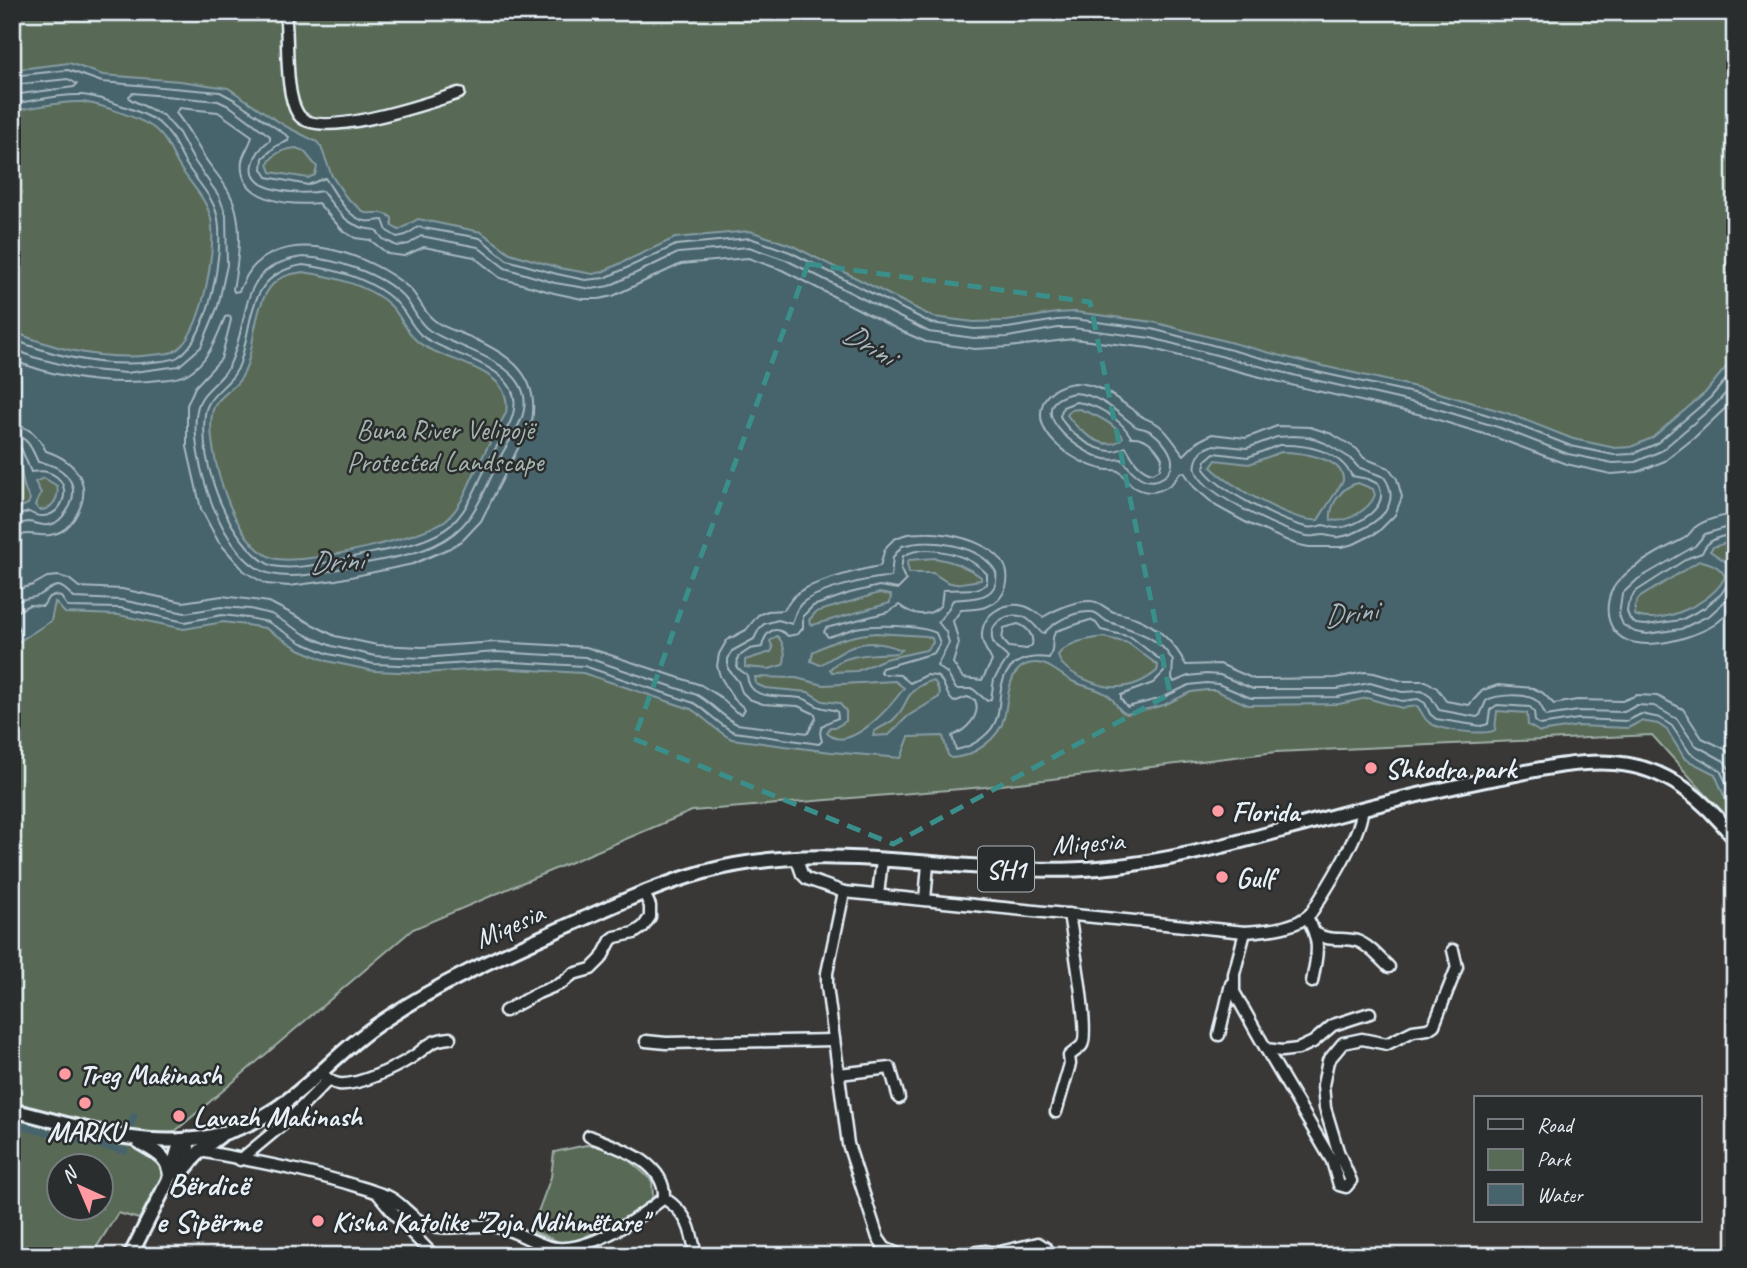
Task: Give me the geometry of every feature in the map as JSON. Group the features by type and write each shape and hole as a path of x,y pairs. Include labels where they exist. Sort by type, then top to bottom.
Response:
{"main road":[{"name":"Miqesia","path":"228,1132 260,1120 324,1076 353,1042 423,994 470,970 644,893 711,870 754,861 796,857 882,860 1028,871 1101,868 1196,852 1424,793 1583,763 1615,763 1655,772 1673,780 1704,804 1735,839"},
{"name":"SH1","path":"12,1110 132,1138 184,1140 228,1132"},
{"path":"174,1177 200,1151 228,1132"},
{"path":"132,1138 160,1153 174,1177"},
{"path":"130,1256 174,1177 184,1140"}],"street":[{"path":"285,12 290,87 298,115 306,121 315,125 331,125 364,119 424,105 459,93"},
{"path":"796,857 804,877 844,892 1245,932 1271,930 1307,917 1320,900 1363,817 1362,808"},
{"path":"878,895 882,860"},
{"path":"925,900 928,864"},
{"path":"844,892 827,979 848,1144 878,1238 885,1248 902,1256"},
{"path":"505,1011 562,983 573,974 591,969 601,959 611,940 634,933 642,927 650,917 650,906 644,893"},
{"path":"1056,1112 1070,1064 1069,1056 1084,1040 1084,1019 1069,914"},
{"path":"1307,917 1317,934 1318,943 1312,982"},
{"path":"1219,1035 1245,932"},
{"path":"1317,934 1328,939 1356,940 1390,967"},
{"path":"1234,974 1234,992 1237,998 1332,1160 1339,1185 1346,1187 1351,1181 1338,1151 1325,1108 1323,1085 1328,1061 1343,1043 1362,1039 1387,1044 1413,1031 1429,1029 1434,1025 1457,967 1453,950"},
{"path":"1266,1049 1298,1049 1313,1042 1333,1025 1370,1013"},
{"path":"240,1160 293,1116 324,1076 342,1084 367,1077 402,1063 431,1041 450,1038"},
{"path":"646,1041 834,1040"},
{"path":"839,1074 890,1068 899,1098"},
{"path":"589,1136 645,1163 658,1176 664,1188 664,1198 685,1216 692,1233 696,1256"},
{"path":"200,1151 320,1175 378,1193 390,1197 425,1224 443,1227 472,1224 497,1227 555,1248 581,1246 628,1224 664,1198"},
{"path":"378,1193 434,1256"},
{"path":"945,1256 986,1251 992,1254 1038,1243 1046,1248 1049,1256"}],"highlighted area":[{"path":"808,264 1090,302 1170,694 893,844 634,739"}],"green space":[{"name":"Buna River Velipojë Protected Landscape","path":"12,12 1735,12 1735,827 1652,735 1276,752 985,787 692,811 413,929 159,1145 152,1157 157,1157 163,1168 161,1178 139,1219 118,1213 116,1216 116,1152 46,1152 46,1222 112,1222 91,1256 12,1256"},
{"path":"586,1145 605,1148 630,1162 652,1181 653,1196 625,1217 560,1245 555,1240 532,1231 533,1225 551,1177 554,1152"}],"water":[{"name":"Drini","path":"69,63 103,75 228,88 285,126 317,142 332,176 346,197 365,213 382,213 389,216 392,218 392,226 399,230 418,219 481,232 510,253 559,268 593,274 675,238 750,231 793,246 933,317 974,322 1007,321 1075,312 1153,322 1301,361 1429,390 1507,413 1573,439 1615,448 1631,447 1652,438 1705,393 1735,356 1735,540 1713,547 1710,551 1735,568 1735,813 1727,803 1715,774 1685,759 1667,730 1658,724 1641,721 1628,728 1578,726 1540,732 1528,725 1527,713 1497,711 1495,730 1473,732 1435,726 1417,706 1402,708 1367,698 1339,704 1248,705 1215,690 1191,692 1164,705 1127,714 1105,693 1074,682 1051,667 1036,663 1026,665 1014,675 1001,726 984,746 951,758 943,736 909,737 901,758 732,739 691,709 583,673 497,668 424,673 374,671 327,661 299,649 265,628 223,622 184,629 119,615 65,613 55,602 51,621 12,646 12,511 28,504 30,499 12,447 12,331 63,349 98,355 134,356 173,352 183,344 199,312 209,270 212,232 211,219 203,199 155,129 119,112 81,102 12,111 12,70","holes":["288,149 304,151 317,167 315,175 308,178 271,172 268,164 270,160","303,272 326,276 374,293 392,307 418,342 489,375 499,385 506,397 506,413 460,504 447,519 390,542 334,554 287,560 273,558 259,550 246,536 235,517 218,473 211,430 212,414 216,404 245,371 263,299 277,280","1071,410 1085,411 1109,423 1123,437 1109,444 1093,439 1067,415","1281,452 1298,453 1328,461 1342,473 1343,481 1318,520 1307,519 1262,501 1219,475 1211,467 1216,460 1249,464","44,478 57,486 56,499 51,506 39,510 35,505 41,493 35,482","1358,483 1373,489 1375,495 1357,514 1344,520 1331,520 1332,508 1342,492","935,558 965,567 981,577 981,580 955,584 933,573 909,573 909,560","1699,561 1714,565 1725,576 1711,595 1686,610 1658,618 1635,615 1635,605 1639,598","879,593 891,595 890,603 810,624 809,620 816,612","876,633 926,636 932,638 933,643 926,650 885,659 857,671 832,672 830,669 852,657 897,653 902,650 867,643 850,648 820,665 811,661 813,652 852,637","777,636 784,650 783,665 769,669 745,667 745,660 771,652 773,648 770,641","1103,637 1128,643 1155,663 1158,666 1157,671 1143,680 1122,687 1101,685 1082,678 1066,667 1058,655 1067,647 1084,640","755,677 796,678 824,685 895,681 904,688 880,716 858,733 846,738 836,738 827,733 830,727 836,727 846,721 846,711 839,703 823,701 808,692 765,688 756,684","930,681 935,682 940,693 939,697 908,716 889,735 873,736 874,732 892,721 910,694"]}],"waterway":[{"path":"130,1126 134,1116"},
{"path":"12,1124 125,1151"}],"place":[{"name":"Shkodra park","path":"1371,768"},
{"name":"Florida","path":"1218,811"},
{"name":"Gulf","path":"1222,877"},
{"name":"Treg Makinash","path":"65,1074"},
{"name":"MARKU","path":"85,1103"},
{"name":"Lavazh Makinash","path":"179,1116"},
{"name":"Kisha Katolike \"Zoja Ndihmëtare\"","path":"318,1221"}],"district":[{"name":"Bërdicë e Sipërme","path":"208,1202"}]}
